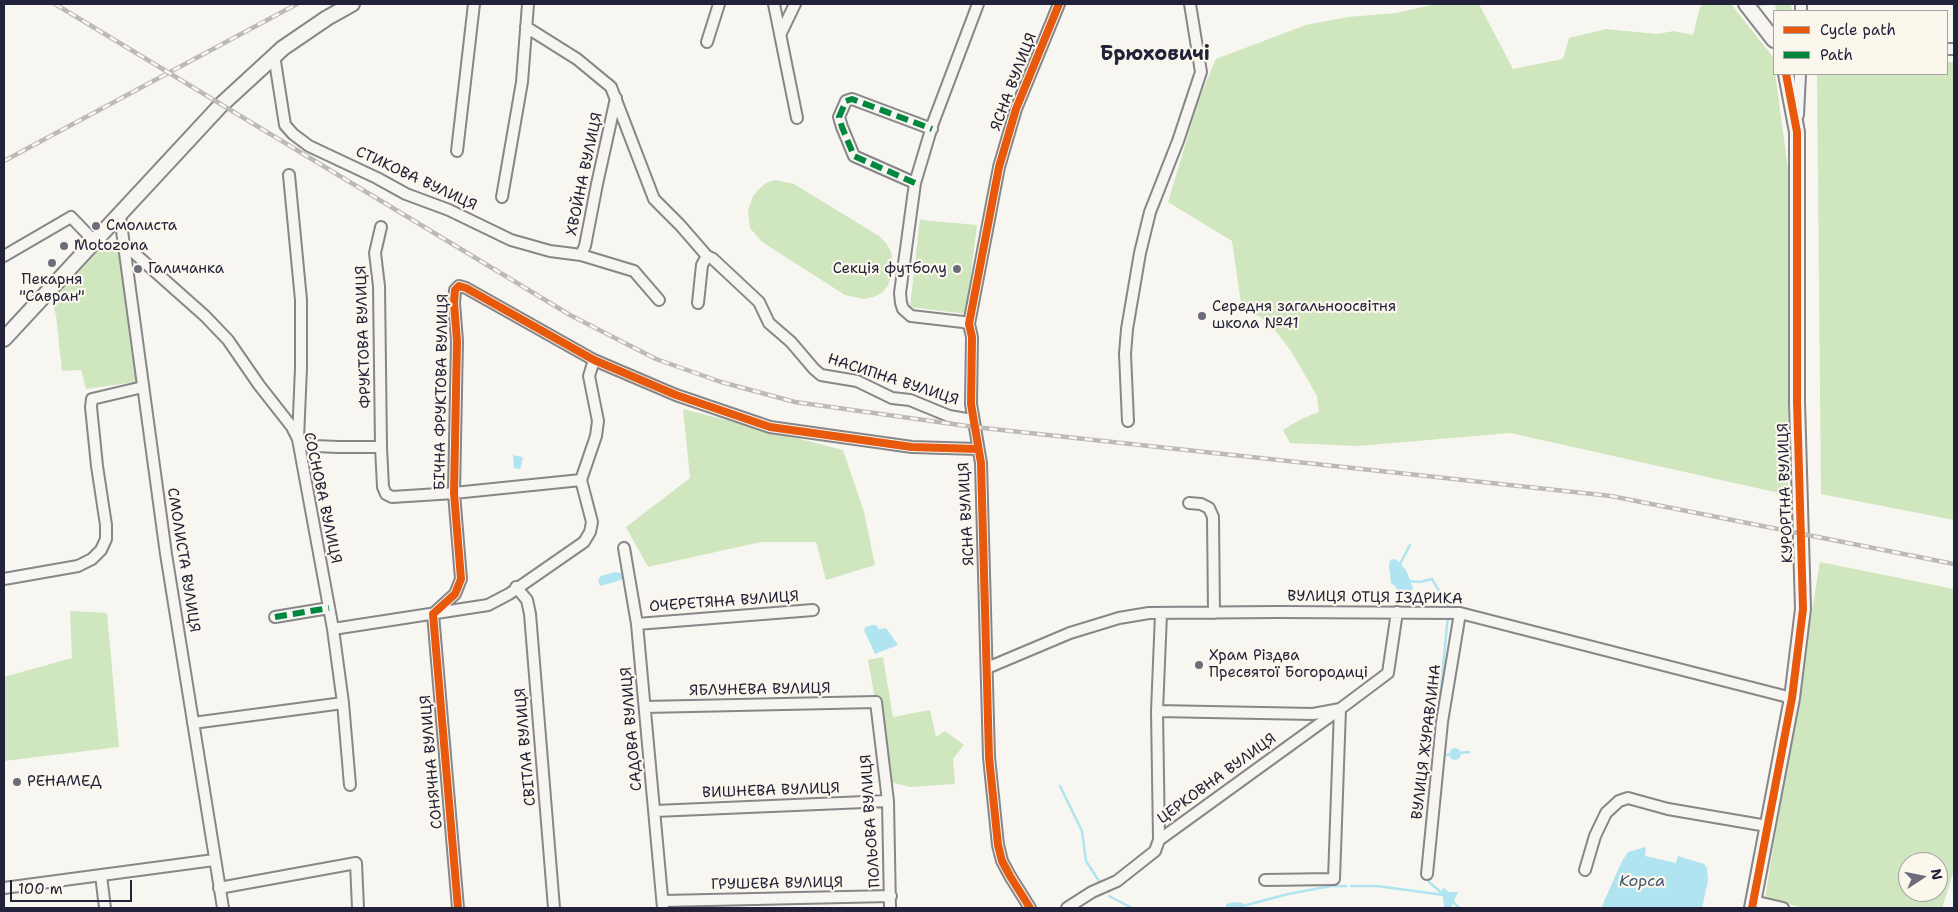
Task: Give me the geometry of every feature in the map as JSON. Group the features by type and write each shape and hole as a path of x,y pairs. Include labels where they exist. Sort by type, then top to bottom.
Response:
{"main road":[{"path":"4,339 221,105 274,55 327,18 352,4"},
{"path":"1746,4 1773,39"},
{"name":"КУРОРТНА ВУЛИЦЯ","path":"1753,904 1792,698 1803,609 1797,402 1797,132 1786,75"}],"street":[{"path":"457,151 474,4"},
{"path":"502,198 522,82 528,4"},
{"path":"707,42 719,4"},
{"path":"774,4 797,118"},
{"path":"781,33 795,4"},
{"path":"969,324 918,318 907,312 901,304 900,293 915,183 932,129 978,4"},
{"name":"ЯСНА ВУЛИЦЯ","path":"1030,908 1002,861 998,844 989,757 981,470 972,420 972,337 969,324 999,167 1016,109 1059,4"},
{"path":"1128,421 1125,354 1135,276 1150,212 1178,141 1200,72 1190,4"},
{"name":"НАСИПНА ВУЛИЦЯ","path":"526,27 577,59 611,87 654,199 707,256 713,259 759,302 768,323 791,342 821,375 857,381 892,398 910,400 949,416 972,420"},
{"name":"СТИКОВА ВУЛИЦЯ","path":"274,55 284,125 309,146 406,194 449,210 511,240 550,251 581,255 634,270 659,300"},
{"path":"1797,132 1800,75"},
{"name":"ХВОЙНА ВУЛИЦЯ","path":"581,255 585,246 616,98"},
{"path":"915,183 854,156 840,117 846,101 852,99 932,129"},
{"path":"289,175 301,300 298,439 316,446 338,448 381,447"},
{"name":"СМОЛИСТА ВУЛИЦЯ","path":"120,216 166,554 223,908"},
{"path":"4,256 71,218 95,242"},
{"name":"ФРУКТОВА ВУЛИЦЯ","path":"381,227 375,253 379,286 381,447 383,488 386,494 392,497 404,497 581,480"},
{"name":"СОСНОВА ВУЛИЦЯ","path":"124,244 205,316 228,340 298,439 333,629 343,703 350,785"},
{"path":"698,303 702,266 707,256"},
{"name":"БІЧНА ФРУКТОВА ВУЛИЦЯ","path":"432,614 455,594 460,579 454,493 457,342 454,304 455,290 458,286 466,288 594,360"},
{"path":"333,629 488,604 509,594 516,587 584,542 590,532 592,522 581,480 596,436 598,421 590,376 594,360 676,395 770,427 912,446 977,449"},
{"path":"4,580 78,566 92,559 101,550 106,539 106,525 97,466 91,407 92,398 143,387"},
{"path":"1189,503 1200,504 1209,508 1213,517 1214,613"},
{"name":"САДОВА ВУЛИЦЯ","path":"624,548 637,624 663,905"},
{"name":"СВІТЛА ВУЛИЦЯ","path":"516,587 527,600 530,614 554,908"},
{"path":"275,617 329,608"},
{"name":"ОЧЕРЕТЯНА ВУЛИЦЯ","path":"637,624 814,610"},
{"name":"ЦЕРКОВНА ВУЛИЦЯ","path":"1067,908 1092,892 1117,881 1155,851 1159,840 1388,673 1397,612"},
{"name":"ВУЛИЦЯ ОТЦЯ ІЗДРИКА","path":"987,668 1070,633 1119,618 1149,613 1460,613 1792,698"},
{"name":"ВУЛИЦЯ ЖУРАВЛИНА","path":"1428,874 1442,722 1460,613"},
{"name":"СОНЯЧНА ВУЛИЦЯ","path":"432,614 458,908"},
{"path":"1159,840 1157,711 1162,614"},
{"name":"ЯБЛУНЕВА ВУЛИЦЯ","path":"645,707 876,702"},
{"name":"ПОЛЬОВА ВУЛИЦЯ","path":"876,702 888,801 890,908"},
{"path":"193,724 343,703"},
{"path":"1157,711 1313,714 1340,709 1334,879 1265,880"},
{"path":"1585,870 1595,836 1606,813 1619,801 1628,798 1668,809 1767,826"},
{"name":"ВИШНЕВА ВУЛИЦЯ","path":"655,811 888,801"},
{"path":"4,888 214,860"},
{"path":"219,888 356,863 358,908"},
{"path":"101,875 105,908"},
{"name":"ГРУШЕВА ВУЛИЦЯ","path":"663,905 891,896"},
{"path":"1753,904 1783,908"}],"green space":[{"path":"1437,4 1479,4 1513,69 1563,59 1569,38 1606,29 1657,34 1674,31 1693,35 1700,7 1704,4 1731,4 1773,57 1773,75 1775,75 1790,184 1788,495 1510,433 1358,446 1290,443 1283,430 1301,419 1319,412 1317,396 1291,351 1271,325 1241,304 1232,241 1168,202 1199,99 1216,59 1306,25 1348,17 1396,13"},
{"path":"1751,4 1775,4 1754,7"},
{"path":"1775,4 1791,4 1792,10 1776,10"},
{"path":"1948,62 1954,62 1954,520 1821,494 1817,75 1948,75"},
{"path":"775,180 794,184 879,236 886,243 891,252 893,264 888,285 882,293 863,299 845,295 762,242 750,228 748,211 753,196 759,189 766,183"},
{"path":"920,218 921,220 977,225 966,314 910,307"},
{"path":"123,239 143,381 86,389 81,370 62,371 56,315 50,297 107,242 115,242 118,245"},
{"path":"683,409 843,450 864,512 875,565 826,580 816,542 761,542 648,567 626,527 690,478"},
{"path":"1820,562 1954,589 1954,870 1948,889 1948,852 1898,852 1898,902 1944,902 1942,908 1804,908 1765,898"},
{"path":"70,611 107,613 119,747 4,761 4,677 72,658"},
{"path":"883,657 893,717 930,710 936,737 945,731 964,745 953,759 955,784 910,787 890,782 868,660"}],"water":[{"path":"513,455 523,459 520,469 514,468"},
{"path":"1394,559 1406,570 1413,588 1409,593 1397,592 1396,587 1391,583 1389,566 1390,560"},
{"path":"615,572 621,573 623,578 600,586 598,580 601,576"},
{"path":"872,625 876,625 879,629 886,628 898,645 875,654 864,630"},
{"path":"1455,748 1461,754 1455,760 1449,754"},
{"name":"Корса","path":"1646,847 1645,856 1676,863 1678,856 1704,864 1707,868 1708,881 1702,908 1601,908 1628,852"},
{"path":"1444,888 1449,892 1458,892 1451,908 1445,908 1444,906 1442,889"},
{"path":"1234,902 1243,903 1245,908 1226,908 1226,904"}],"waterway":[{"path":"1400,564 1410,545"},
{"path":"1408,581 1420,582 1432,579 1449,608"},
{"path":"1428,818 1448,616"},
{"path":"1458,753 1469,752"},
{"path":"1444,755 1453,754"},
{"path":"1060,786 1082,831 1086,861 1099,881"},
{"path":"1429,882 1443,894"},
{"path":"1243,906 1288,894 1331,886 1346,886"},
{"path":"1351,886 1377,886 1444,895"},
{"path":"1109,896 1132,908"},
{"path":"1453,902 1459,908"}],"railway":[{"path":"55,4 570,315 656,359 721,382 795,402 974,427 1611,496 1954,564"},
{"path":"4,161 297,4"}],"marked path":[{"path":"915,183 854,156 839,117 846,101 852,99 932,129"},
{"path":"275,617 329,608"}],"cycle path":[{"path":"1030,908 1002,861 998,845 989,757 981,463 971,404 972,337 969,324 999,167 1016,109 1059,4"},
{"path":"1752,908 1792,698 1803,609 1797,402 1797,132 1786,75"},
{"path":"458,908 433,614 455,594 461,579 454,493 457,341 454,303 455,290 459,286 466,288 594,360 676,395 770,427 912,447 977,449"}],"place":[{"name":"Смолиста","path":"96,226"},
{"name":"Motozona","path":"64,246"},
{"name":"Пекарня \"Савран\"","path":"52,263"},
{"name":"Галичанка","path":"138,269"},
{"name":"Секція футболу","path":"957,269"},
{"name":"Середня загальноосвітня школа №41","path":"1202,316"},
{"name":"Храм Різдва Пресвятої Богородиці","path":"1199,665"},
{"name":"РЕНАМЕД","path":"17,782"}],"district":[{"name":"Брюховичі","path":"1155,55"}]}
